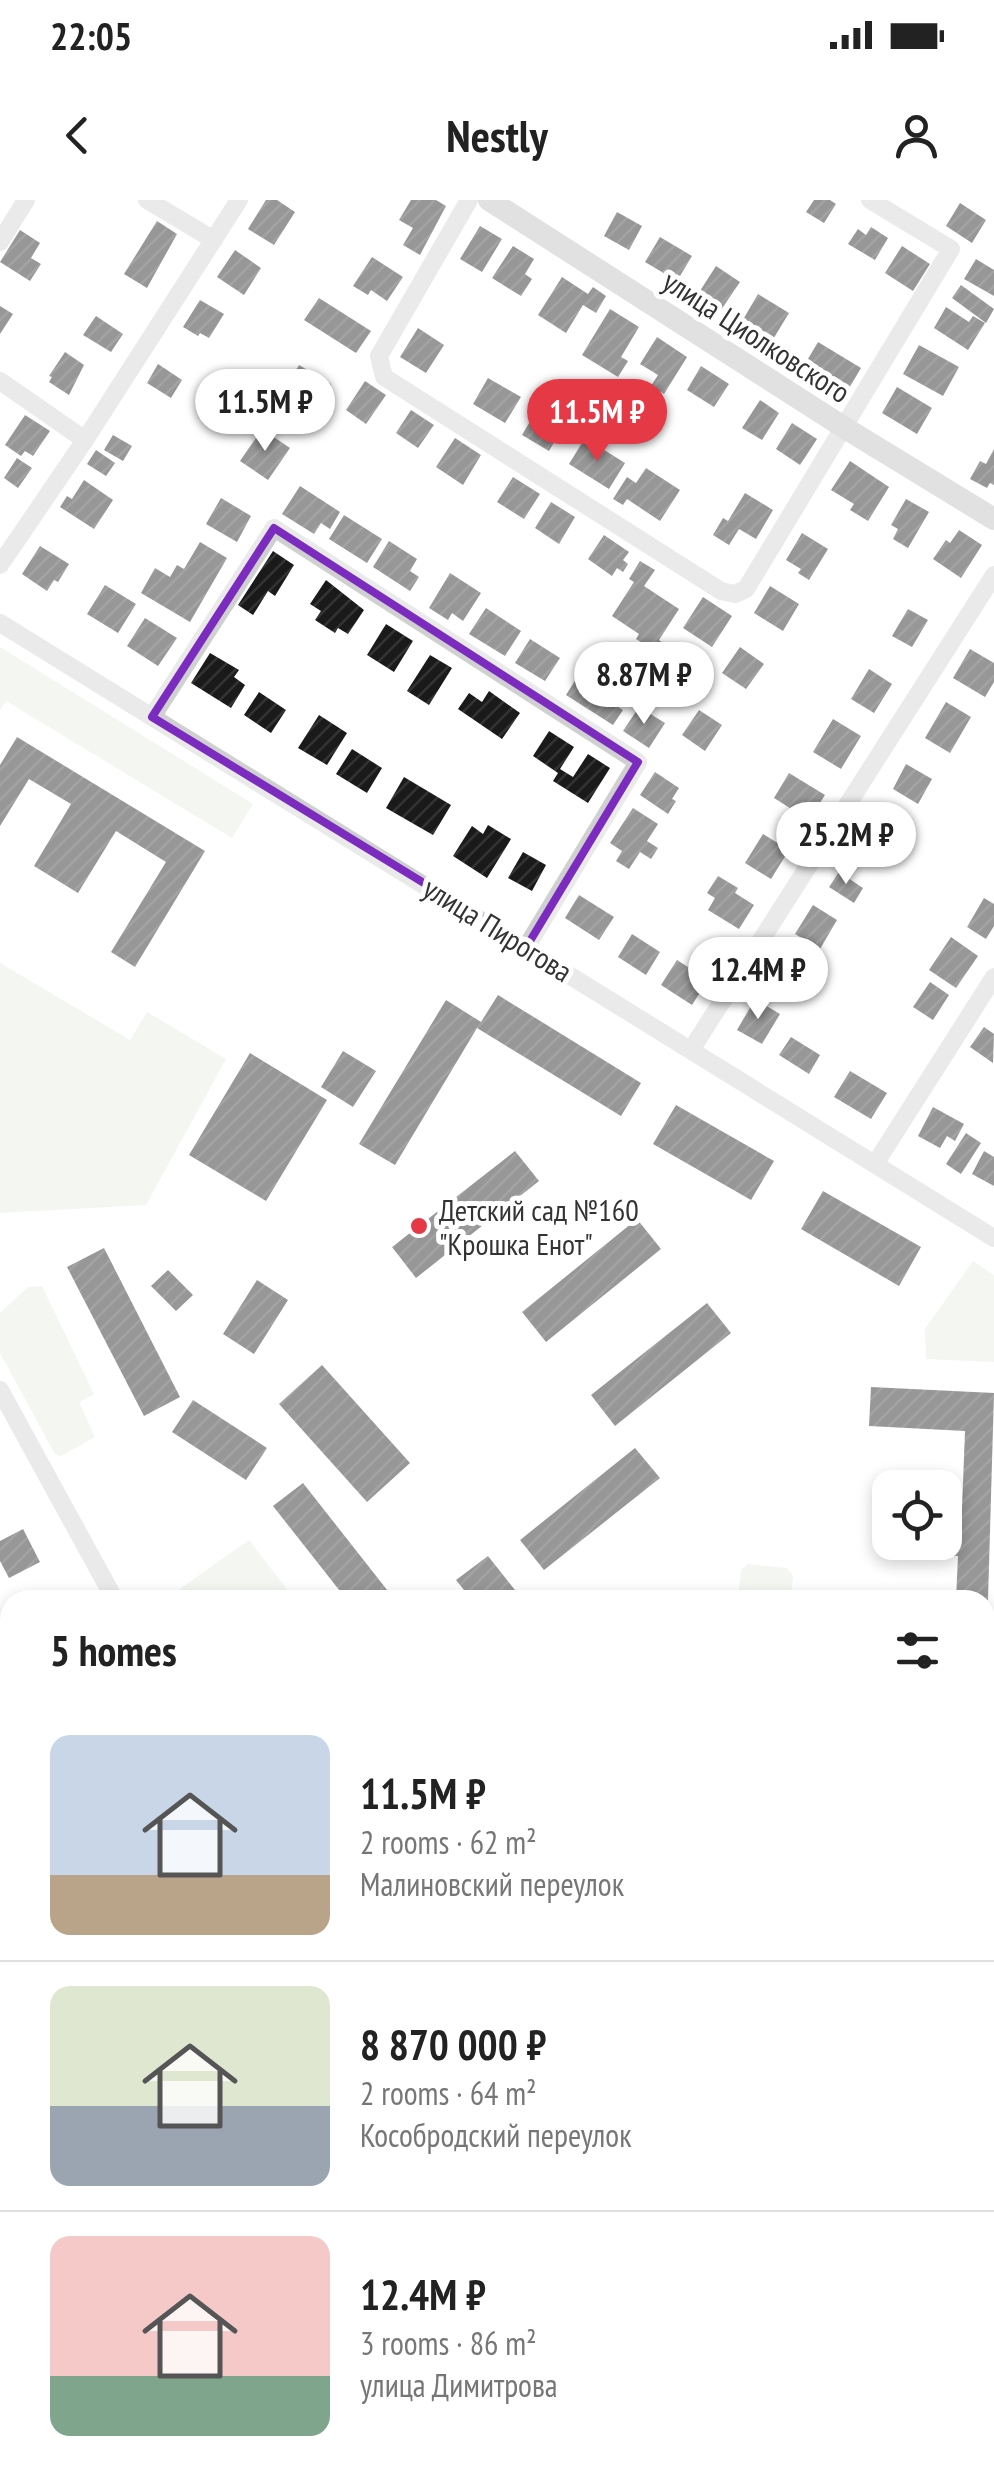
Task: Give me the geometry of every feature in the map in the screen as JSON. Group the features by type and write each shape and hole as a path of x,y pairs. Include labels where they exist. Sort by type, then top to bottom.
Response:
{"street":[{"path":"0,242 26,200"},
{"path":"147,200 214,240"},
{"path":"0,565 239,200"},
{"path":"470,200 379,356 384,377 721,591 735,594 746,590 951,250 870,200"},
{"name":"улица Циолковского","path":"489,200 994,519"},
{"path":"0,381 85,440"},
{"path":"152,717 274,528 638,762 527,946"},
{"path":"691,1050 994,574"},
{"name":"улица Пирогова","path":"0,623 994,1238"},
{"path":"875,1164 994,976"},
{"path":"0,1390 110,1590"}],"highlighted area":[{"path":"274,528 638,762 527,946 152,717"}],"shaded area":[{"path":"0,647 253,804 232,838 6,701 0,710"},
{"path":"0,963 130,1040 147,1012 226,1059 146,1205 0,1213"},
{"path":"973,1261 994,1275 994,1362 926,1359 925,1329"},
{"path":"42,1286 94,1394 79,1402 95,1437 61,1456 55,1454 0,1353 0,1313 28,1287"},
{"path":"249,1540 287,1590 178,1590"},
{"path":"748,1564 787,1568 793,1576 792,1590 739,1590 741,1570"}],"building":[{"path":"266,200 277,200 295,212 274,245 248,229"},
{"path":"411,200 436,200 446,206 420,255 403,245 413,228 399,220"},
{"path":"814,200 836,204 824,223 806,212"},
{"path":"960,203 986,220 972,243 946,226"},
{"path":"617,212 642,226 629,250 604,236"},
{"path":"157,221 177,234 147,288 124,274"},
{"path":"480,226 502,239 482,272 460,259"},
{"path":"871,227 888,238 875,260 848,244 858,229 866,235"},
{"path":"20,230 40,243 31,258 41,264 30,281 0,262"},
{"path":"660,237 692,256 677,281 645,262"},
{"path":"513,246 534,259 525,274 532,279 521,296 492,278"},
{"path":"902,246 930,264 913,291 885,273"},
{"path":"235,250 261,268 244,295 217,277"},
{"path":"372,257 403,277 387,301 371,290 368,295 353,286"},
{"path":"976,259 994,270 994,296 964,279"},
{"path":"716,266 740,282 721,310 698,294"},
{"path":"562,277 588,294 593,287 606,296 596,313 583,305 566,333 538,315"},
{"path":"961,285 994,309 986,323 952,298"},
{"path":"758,294 789,313 772,341 741,323"},
{"path":"319,298 371,331 356,353 304,320"},
{"path":"200,300 224,314 209,338 183,327"},
{"path":"0,306 13,314 0,334"},
{"path":"946,307 969,322 973,316 985,323 968,350 934,328"},
{"path":"610,309 639,327 621,357 628,361 618,377 582,355"},
{"path":"96,316 123,334 111,352 83,335"},
{"path":"418,328 444,345 426,373 400,357"},
{"path":"657,337 687,357 664,394 651,386 658,375 640,364"},
{"path":"818,342 861,368 848,390 805,364"},
{"path":"919,345 959,367 943,396 903,374"},
{"path":"65,352 84,365 69,395 49,382"},
{"path":"158,364 182,380 171,398 147,383"},
{"path":"299,365 331,384 312,416 280,396"},
{"path":"701,366 729,384 714,407 687,390"},
{"path":"488,378 521,397 505,423 473,404"},
{"path":"365,381 386,395 366,424 346,410"},
{"path":"897,387 932,408 917,434 882,413"},
{"path":"760,400 779,413 762,440 742,428"},
{"path":"538,408 565,424 549,451 522,435"},
{"path":"411,410 434,425 418,448 396,433"},
{"path":"25,415 50,431 33,456 25,451 21,456 5,445"},
{"path":"792,423 817,439 800,465 776,449"},
{"path":"262,429 290,448 268,480 240,461"},
{"path":"113,435 132,446 123,461 104,450"},
{"path":"455,438 481,455 463,485 436,467"},
{"path":"585,438 625,463 609,489 569,464"},
{"path":"994,449 994,485 990,483 987,488 970,479 980,461 986,464"},
{"path":"96,450 115,463 106,476 87,464"},
{"path":"17,458 32,468 18,488 4,478"},
{"path":"850,461 889,487 868,521 850,510 854,504 831,490"},
{"path":"646,468 680,490 660,521 627,499 623,505 613,499 627,477 636,483"},
{"path":"513,477 540,494 524,519 497,502"},
{"path":"84,480 113,500 94,529 60,507 67,496 72,499"},
{"path":"300,486 340,512 330,529 321,523 314,534 282,514"},
{"path":"745,493 773,510 756,539 739,529 729,545 713,535 723,518 728,521"},
{"path":"221,498 251,516 237,542 206,524"},
{"path":"906,499 929,512 908,548 893,539 898,529 891,525"},
{"path":"551,502 575,517 559,544 535,528"},
{"path":"344,515 382,539 367,563 329,539"},
{"path":"959,530 982,545 961,578 933,559 946,540 950,543"},
{"path":"802,533 828,549 809,580 798,573 801,569 786,560"},
{"path":"604,535 629,552 623,560 628,564 623,572 617,568 612,576 588,559"},
{"path":"389,541 417,559 410,571 419,577 410,591 373,567"},
{"path":"200,542 227,558 190,622 141,593 155,568 170,577 177,565 184,569"},
{"path":"40,546 69,564 47,591 22,574"},
{"path":"273,551 294,565 275,596 268,591 253,615 238,605"},
{"path":"640,561 655,570 644,586 679,609 659,640 663,643 657,653 636,639 639,634 612,616 634,582 629,579"},
{"path":"450,573 481,593 463,621 452,613 448,620 429,608"},
{"path":"326,580 364,610 348,634 338,628 335,633 315,620 321,611 310,604"},
{"path":"105,585 136,604 118,633 87,614"},
{"path":"770,586 799,604 783,631 754,613"},
{"path":"703,597 732,616 712,647 683,628"},
{"path":"486,608 521,631 505,656 469,634"},
{"path":"908,609 928,620 912,647 892,636"},
{"path":"145,618 177,638 158,666 127,646"},
{"path":"386,624 413,641 394,672 367,655"},
{"path":"530,639 560,658 545,681 515,663"},
{"path":"740,647 764,664 746,689 722,673"},
{"path":"970,649 994,663 994,682 985,697 953,678"},
{"path":"210,653 239,670 234,677 245,685 231,708 191,683"},
{"path":"430,655 452,668 429,705 407,691"},
{"path":"869,669 892,684 874,713 851,699"},
{"path":"581,671 612,691 607,700 623,710 613,725 566,695"},
{"path":"489,691 520,713 502,739 458,709 469,693 482,702"},
{"path":"259,692 286,710 271,733 244,715"},
{"path":"946,702 971,717 950,753 925,738"},
{"path":"639,707 665,723 649,748 623,731"},
{"path":"699,710 722,725 705,751 682,735"},
{"path":"319,715 347,733 327,765 298,748"},
{"path":"833,719 861,736 841,769 813,752"},
{"path":"549,731 574,747 560,769 573,777 588,754 610,768 588,803 553,781 558,773 533,756"},
{"path":"17,737 205,851 135,967 111,952 166,862 116,831 78,893 34,866 71,804 29,779 0,826 0,765"},
{"path":"352,749 382,768 367,793 336,774"},
{"path":"906,764 932,779 918,804 893,789"},
{"path":"655,772 679,788 668,814 640,795"},
{"path":"789,773 825,795 809,820 774,798"},
{"path":"404,777 451,805 433,835 386,808"},
{"path":"633,808 658,824 647,841 658,848 651,859 640,852 629,869 616,861 622,851 610,843"},
{"path":"878,809 902,824 887,849 863,835"},
{"path":"488,825 511,839 487,878 453,856 472,826 483,834"},
{"path":"763,834 789,850 771,879 745,863"},
{"path":"523,852 546,865 532,891 508,878"},
{"path":"839,872 863,888 854,903 829,887"},
{"path":"718,876 738,888 735,893 754,905 739,929 708,910 715,898 707,893"},
{"path":"579,895 614,917 599,940 565,918"},
{"path":"984,898 994,904 994,926 986,939 967,927"},
{"path":"813,905 837,920 820,949 795,934"},
{"path":"632,934 660,952 646,975 618,957"},
{"path":"951,937 978,956 956,988 929,970"},
{"path":"677,960 708,980 692,1005 661,985"},
{"path":"930,982 949,995 933,1020 913,1007"},
{"path":"498,995 641,1083 621,1116 477,1028 395,1165 359,1144 446,1000 481,1022"},
{"path":"755,999 780,1014 762,1044 737,1030"},
{"path":"984,1027 994,1034 993,1063 970,1047"},
{"path":"791,1037 820,1055 809,1074 779,1055"},
{"path":"343,1051 376,1071 353,1107 321,1087"},
{"path":"250,1053 327,1100 266,1201 189,1155"},
{"path":"850,1071 887,1093 871,1119 834,1097"},
{"path":"676,1105 774,1161 751,1200 653,1144"},
{"path":"933,1107 964,1124 955,1141 947,1136 940,1148 918,1136"},
{"path":"966,1133 981,1143 961,1174 946,1164"},
{"path":"515,1151 539,1181 416,1278 392,1247"},
{"path":"984,1151 994,1157 994,1186 972,1174"},
{"path":"823,1191 921,1247 899,1286 801,1229"},
{"path":"637,1219 661,1249 546,1342 522,1312"},
{"path":"104,1248 180,1397 144,1416 67,1267"},
{"path":"168,1270 193,1295 176,1311 151,1286"},
{"path":"257,1280 288,1300 254,1354 223,1334"},
{"path":"707,1303 731,1333 615,1426 591,1395"},
{"path":"322,1365 410,1463 367,1502 279,1404"},
{"path":"871,1387 994,1393 988,1590 956,1590 958,1560 962,1560 965,1431 869,1426"},
{"path":"193,1400 267,1448 246,1480 172,1432"},
{"path":"635,1448 660,1478 544,1570 520,1540"},
{"path":"303,1483 387,1590 339,1590 273,1506"},
{"path":"23,1529 40,1562 9,1578 0,1561 0,1541"},
{"path":"488,1556 515,1590 464,1590 456,1580"}],"place":[{"name":"Детский сад №160 \"Крошка Енот\"","path":"419,1226"}]}
